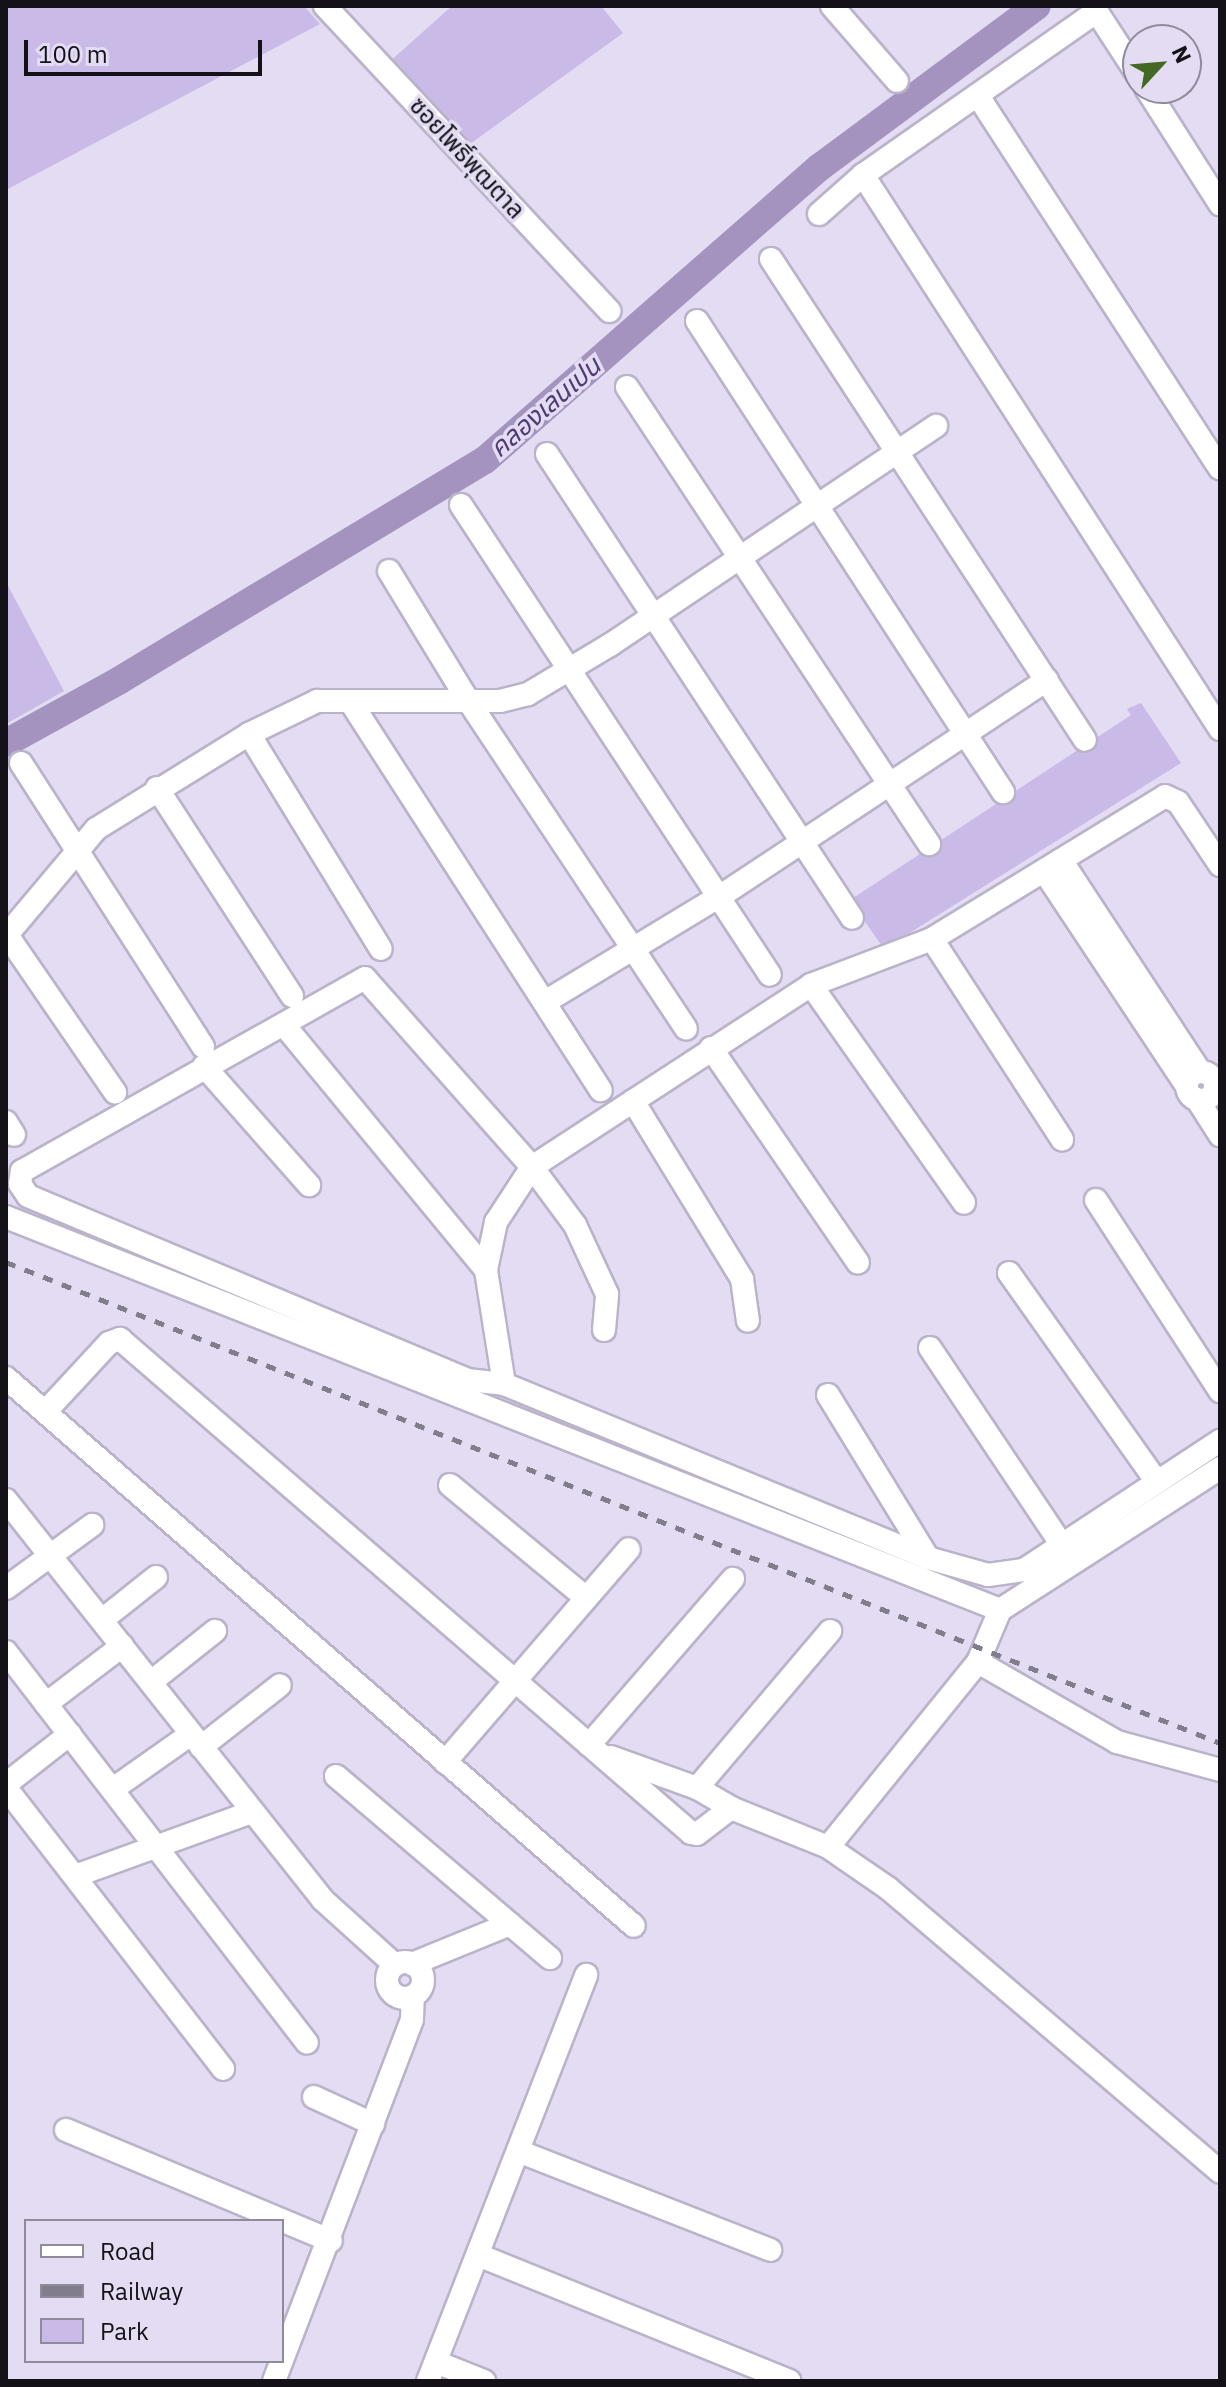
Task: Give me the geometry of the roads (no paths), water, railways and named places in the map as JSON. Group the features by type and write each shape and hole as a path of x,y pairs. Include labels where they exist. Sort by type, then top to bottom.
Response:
{"street":[{"name":"ซอยโพธิ์พุฒตาล","path":"325,6 609,311"},
{"path":"832,6 897,81"},
{"path":"819,214 863,175 978,96 1095,8 1122,50"},
{"path":"978,96 1220,468"},
{"path":"1156,104 1220,204"},
{"path":"863,175 1220,729"},
{"path":"771,259 1085,740"},
{"path":"697,321 1003,792"},
{"path":"627,387 887,785 929,844"},
{"path":"115,1092 7,932 96,829 157,788 249,734 317,701 469,702 528,694 651,617 936,426"},
{"path":"547,454 651,617 852,918"},
{"path":"461,505 770,975"},
{"path":"389,571 469,702 686,1028"},
{"path":"545,1002 720,896 1047,680"},
{"path":"350,701 601,1090"},
{"path":"249,734 381,949"},
{"path":"21,763 78,848 203,1057 309,1185"},
{"path":"157,788 292,996"},
{"path":"504,1384 486,1270 496,1222 532,1167 811,985 932,939 1165,796 1178,802 1220,865"},
{"path":"1052,866 1207,1085 1220,1135"},
{"path":"932,939 1062,1139"},
{"path":"604,1330 607,1294 575,1225 532,1167 365,978 284,1025 203,1057 22,1171 20,1184 28,1196 467,1380 504,1384 928,1558 1007,1576 1062,1545 1220,1441"},
{"path":"811,985 964,1203"},
{"path":"284,1025 486,1270"},
{"path":"711,1048 858,1263"},
{"path":"633,1101 742,1279 748,1321"},
{"path":"1096,1200 1220,1391"},
{"path":"6,1217 1000,1610"},
{"path":"1009,1273 1157,1482"},
{"path":"46,1411 120,1339 691,1833 702,1831 731,1808"},
{"path":"930,1348 1062,1545"},
{"path":"6,1378 634,1926"},
{"path":"828,1395 928,1558"},
{"path":"828,1847 978,1662 1000,1610 1220,1468"},
{"path":"450,1485 585,1597"},
{"path":"6,1500 334,1912 404,1965"},
{"path":"6,1588 92,1525"},
{"path":"445,1762 629,1549"},
{"path":"102,1620 156,1577"},
{"path":"593,1748 733,1579"},
{"path":"151,1682 215,1631"},
{"path":"697,1788 830,1631"},
{"path":"46,1704 122,1646"},
{"path":"6,1652 307,2043"},
{"path":"978,1662 1117,1742 1219,1774"},
{"path":"113,1789 280,1685"},
{"path":"70,1734 6,1786 223,2069"},
{"path":"593,1748 697,1788 731,1808 828,1847 889,1889 1220,2172"},
{"path":"336,1776 550,1958"},
{"path":"75,1876 252,1812"},
{"path":"284,2356 331,2241 412,2019 413,1996 397,1997 388,1988 388,1975 404,1965 510,1924"},
{"path":"484,2381 432,2371 586,1975"},
{"path":"314,2097 373,2124"},
{"path":"66,2130 278,2219"},
{"path":"518,2151 770,2250"},
{"path":"284,2221 331,2241"},
{"path":"478,2255 790,2381"}],"waterway":[{"name":"คลองเลนเปน","path":"6,743 120,680 485,460 820,167 1037,6"}],"railway":[{"path":"6,1262 1220,1743"}]}
